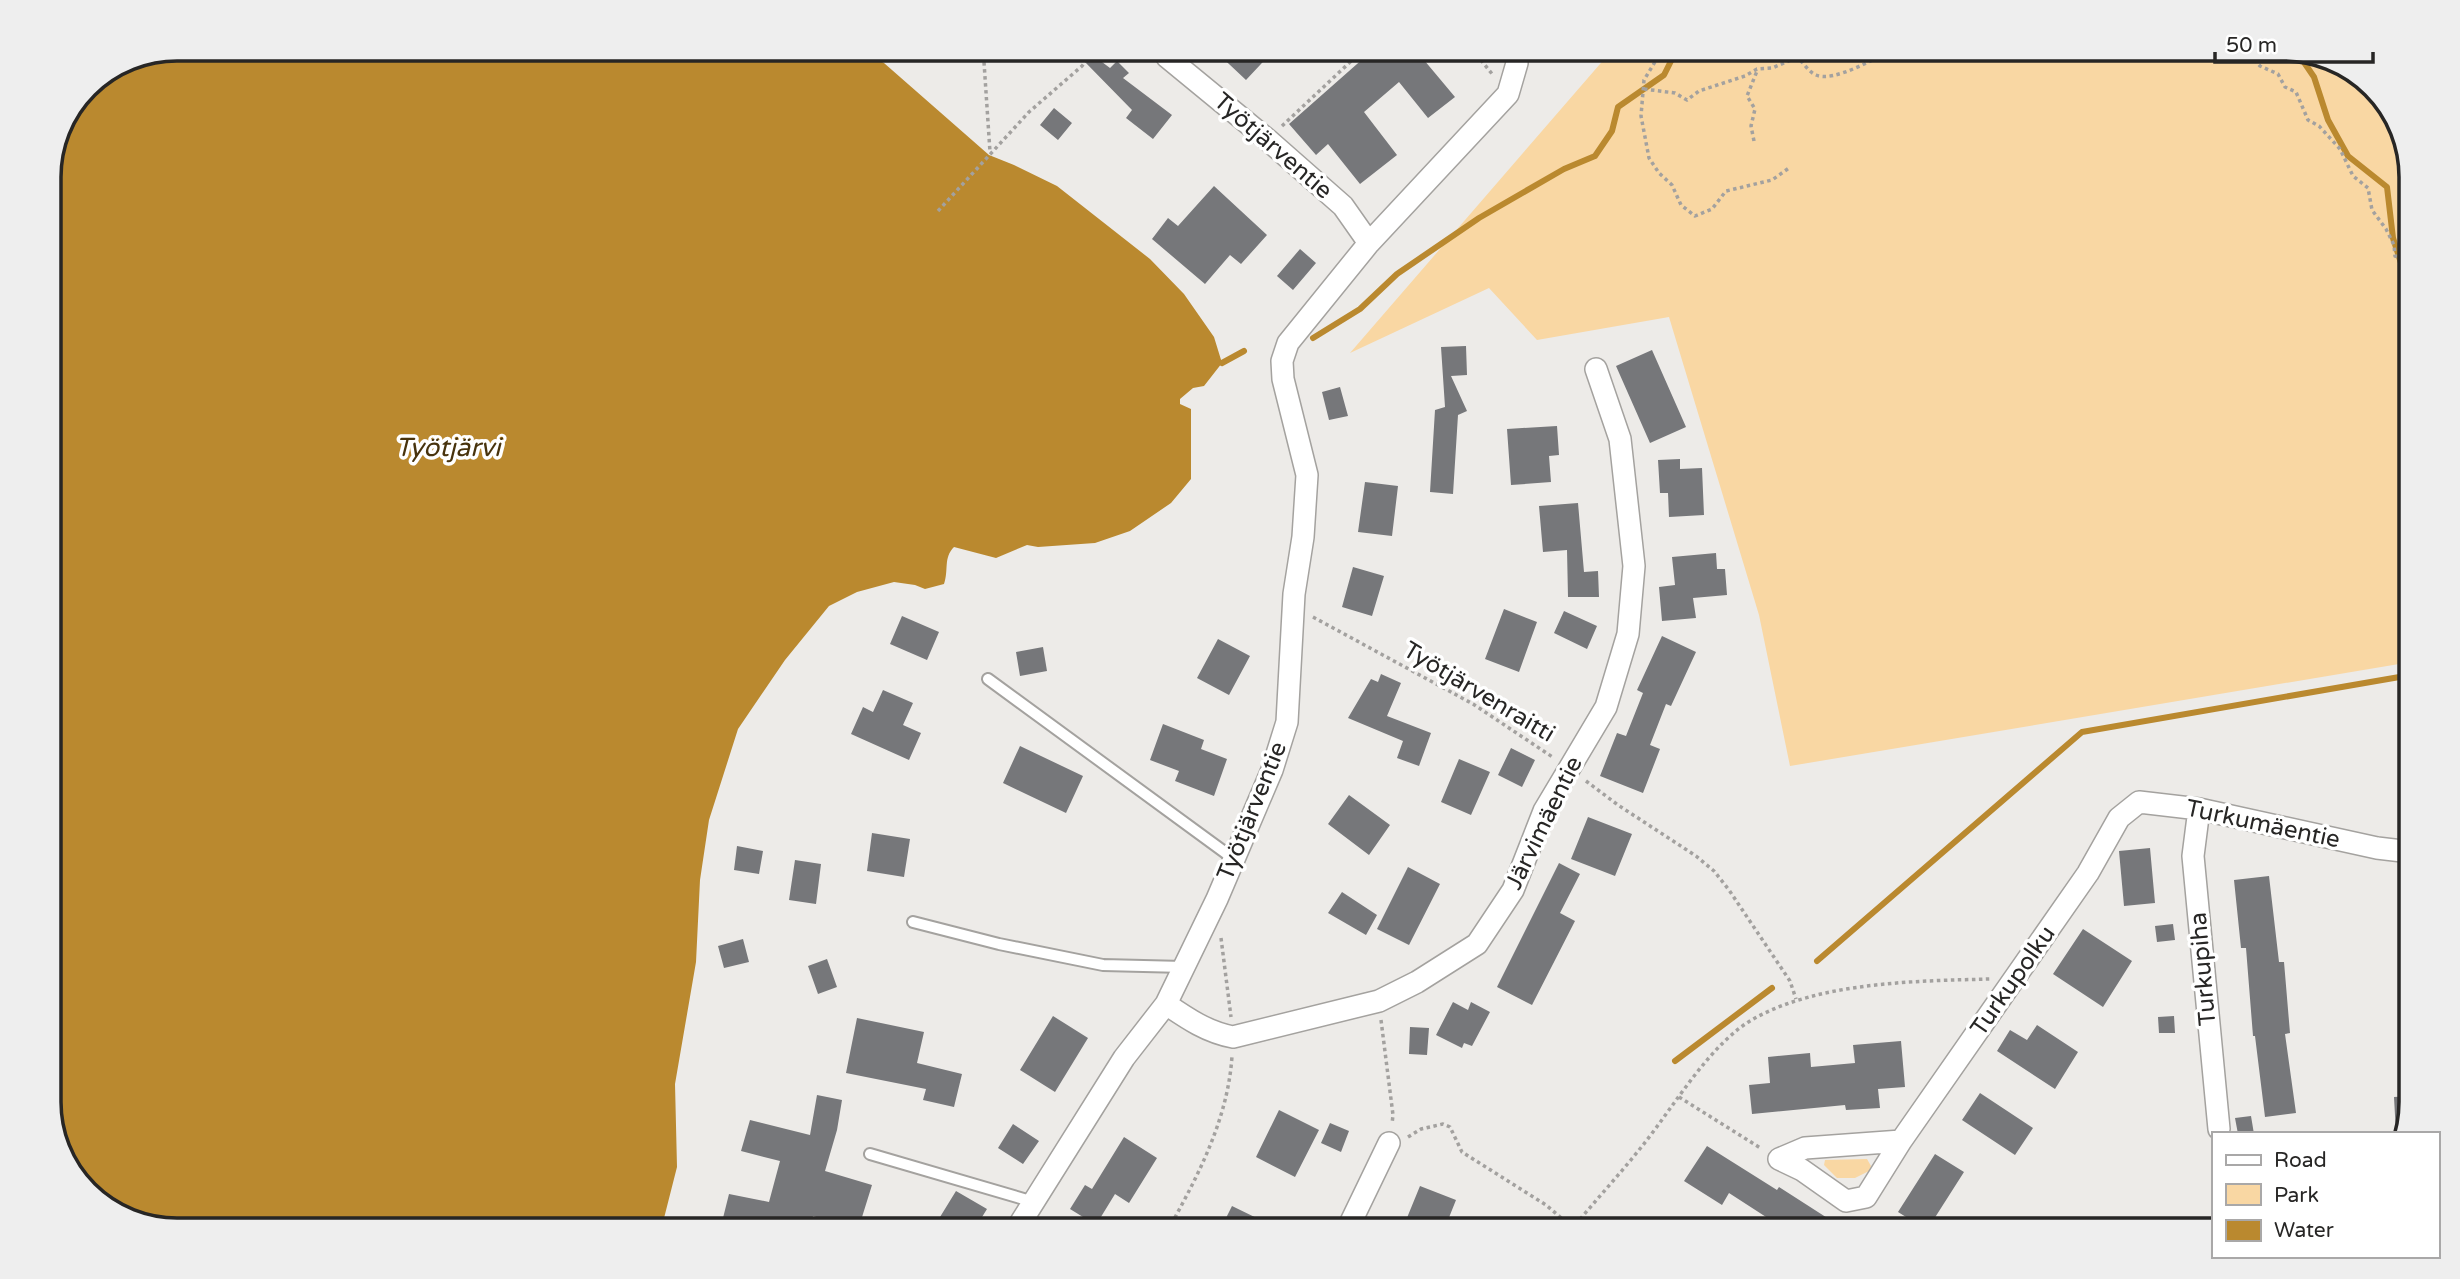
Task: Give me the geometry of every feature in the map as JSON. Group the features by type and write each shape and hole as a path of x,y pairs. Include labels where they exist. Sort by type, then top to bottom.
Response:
{"street":[{"name":"Työtjärventie","path":"1180,61 1343,206 1369,243"},
{"name":"Työtjärventie","path":"1024,1218 1124,1058 1166,1004 1217,900 1272,770 1287,722 1294,594 1303,537 1307,475 1283,379 1282,361 1288,344 1369,243 1507,94 1517,61"},
{"name":"Järvimäentie","path":"1233,1037 1379,1001 1418,982 1477,944 1513,890 1544,811 1606,707 1628,634 1634,566 1620,439 1597,369"},
{"name":"Turkumäentie","path":"2119,818 2138,802 2199,808 2399,851"},
{"name":"Turkupiha","path":"2199,808 2193,856 2219,1129"},
{"name":"Turkupolku","path":"1779,1160 1802,1170 1846,1201 1866,1197 1901,1141 2088,873 2119,818"},
{"path":"1166,1004 1200,1027 1233,1037"},
{"path":"1779,1160 1805,1148 1901,1141"},
{"path":"1353,1218 1389,1143"}],"lane":[{"path":"988,679 1234,859"},
{"path":"913,922 999,944 1103,965 1184,967"},
{"path":"870,1154 1034,1202"}],"path":[{"path":"984,61 990,152"},
{"path":"938,211 1029,111 1086,61"},
{"path":"1268,140 1351,61"},
{"path":"1656,61 1644,80 1641,116 1649,158 1659,173 1672,185 1681,205 1695,216 1712,209 1726,191 1772,180 1789,168"},
{"path":"1644,89 1675,93 1687,100 1699,91 1745,76 1757,69 1772,68 1789,61"},
{"path":"1801,61 1813,74 1823,77 1846,72 1869,61"},
{"path":"2255,61 2259,66 2277,74 2285,87 2296,92 2308,120 2319,126 2340,149 2353,176 2368,188 2372,210 2394,245 2395,256 2399,257"},
{"path":"1754,141 1751,126 1755,109 1747,96 1757,69"},
{"name":"Työtjärvenraitti","path":"1312,617 1473,704 1696,856 1714,871 1729,890 1790,981 1796,999"},
{"path":"1174,1218 1202,1165 1227,1093 1233,1037 1217,900"},
{"path":"1581,1218 1726,1039 1754,1018 1796,999 1836,991 1926,981 1992,979"},
{"path":"1379,1001 1394,1115 1389,1143 1402,1140 1421,1129 1443,1124 1450,1127 1462,1152 1546,1205 1560,1218"},
{"path":"1679,1097 1779,1160"}],"green space":[{"path":"1603,61 2283,61 2313,65 2347,81 2370,101 2387,126 2397,154 2399,664 1790,766 1759,615 1669,317 1537,340 1489,288 1350,353"},
{"path":"1867,1159 1871,1166 1869,1171 1855,1178 1837,1178 1824,1165 1825,1160"}],"water":[{"name":"Työtjärvi","path":"177,61 880,61 989,155 1057,186 1150,259 1184,294 1214,337 1222,363 1204,386 1193,388 1180,399 1180,404 1191,409 1191,479 1171,503 1130,531 1095,543 1038,547 1027,545 996,558 954,547 948,555 944,584 925,589 894,582 857,592 829,606 785,660 738,729 709,820 700,880 696,962 675,1084 677,1167 664,1218 177,1218 147,1214 113,1198 90,1178 73,1153 63,1125 61,1110 61,169 73,126 85,106 113,81 133,70 154,63"}],"building":[{"path":"1084,61 1101,61 1110,68 1117,61 1129,73 1123,78 1172,115 1153,139 1126,118 1132,110"},
{"path":"1226,61 1264,61 1246,80"},
{"path":"1360,61 1425,61 1455,97 1428,118 1399,82 1364,112 1397,155 1360,184 1328,144 1316,155 1289,124"},
{"path":"1054,108 1072,123 1058,140 1040,125"},
{"path":"1214,186 1267,235 1241,264 1230,255 1205,284 1152,239 1168,218 1178,226"},
{"path":"1300,249 1316,263 1293,290 1277,276"},
{"path":"1466,346 1467,375 1451,376 1467,411 1458,415 1453,494 1430,492 1435,410 1445,407 1441,347"},
{"path":"1652,350 1686,427 1650,443 1616,366"},
{"path":"1340,387 1348,416 1329,420 1322,392"},
{"path":"1557,426 1559,455 1549,456 1551,482 1511,485 1507,429"},
{"path":"1680,459 1680,469 1702,468 1704,515 1669,517 1668,493 1660,493 1658,460"},
{"path":"1365,482 1398,486 1392,536 1358,532"},
{"path":"1578,503 1584,572 1598,571 1599,597 1568,597 1567,550 1543,552 1539,506"},
{"path":"1716,553 1717,569 1725,569 1727,595 1693,598 1696,618 1662,621 1659,587 1675,585 1672,557"},
{"path":"1353,567 1384,576 1372,616 1342,607"},
{"path":"1504,609 1537,622 1519,672 1485,659"},
{"path":"1564,611 1597,626 1587,649 1554,633"},
{"path":"902,616 939,632 927,660 890,644"},
{"path":"1662,636 1696,652 1671,706 1666,704 1650,745 1660,749 1643,793 1600,776 1617,733 1626,736 1643,693 1637,690"},
{"path":"1218,639 1250,656 1229,695 1197,678"},
{"path":"1043,647 1047,671 1020,676 1016,652"},
{"path":"1381,674 1401,683 1387,716 1431,733 1419,766 1397,758 1403,741 1348,718 1371,679 1378,682"},
{"path":"883,690 913,703 903,725 921,733 909,760 851,734 863,707 873,712"},
{"path":"1163,724 1204,740 1201,749 1227,759 1214,796 1175,781 1179,771 1150,760"},
{"path":"1020,746 1083,776 1066,813 1003,783"},
{"path":"1511,748 1535,760 1522,787 1498,775"},
{"path":"1459,759 1490,772 1471,815 1441,802"},
{"path":"1349,795 1390,825 1369,855 1328,824"},
{"path":"1588,817 1632,834 1615,876 1571,859"},
{"path":"872,833 910,839 904,877 867,871"},
{"path":"737,846 763,851 759,874 734,870"},
{"path":"2150,848 2155,903 2124,906 2119,851"},
{"path":"795,860 821,864 816,904 789,900"},
{"path":"1559,863 1580,874 1560,913 1575,921 1532,1005 1497,987"},
{"path":"1408,867 1440,884 1409,945 1377,929"},
{"path":"2269,876 2279,962 2284,962 2290,1033 2285,1034 2296,1113 2265,1117 2253,1036 2246,948 2241,948 2234,880"},
{"path":"1342,892 1377,915 1366,935 1328,913"},
{"path":"2173,924 2175,940 2157,942 2155,926"},
{"path":"2083,929 2132,961 2103,1007 2053,974"},
{"path":"743,939 749,962 724,968 718,946"},
{"path":"827,959 837,987 818,994 808,966"},
{"path":"1453,1002 1468,1010 1471,1002 1490,1012 1472,1046 1464,1043 1462,1048 1436,1035"},
{"path":"1053,1016 1088,1038 1055,1092 1020,1070"},
{"path":"2174,1016 2175,1033 2159,1033 2158,1017"},
{"path":"857,1018 924,1032 917,1063 962,1074 954,1107 923,1100 926,1089 846,1073"},
{"path":"2037,1025 2078,1052 2055,1089 1997,1051 2010,1030 2027,1040"},
{"path":"1410,1027 1429,1028 1427,1055 1409,1054"},
{"path":"1901,1041 1905,1087 1878,1089 1880,1108 1846,1110 1845,1105 1752,1114 1749,1085 1770,1083 1768,1057 1810,1053 1811,1067 1855,1063 1853,1045"},
{"path":"1980,1093 2033,1128 2015,1155 1962,1120"},
{"path":"817,1095 842,1100 837,1130 825,1171 872,1185 862,1218 723,1218 729,1194 769,1202 780,1161 741,1151 750,1120 810,1135"},
{"path":"2394,1097 2399,1097 2396,1129"},
{"path":"1279,1110 1319,1130 1295,1177 1256,1157"},
{"path":"2251,1116 2254,1132 2238,1132 2235,1118"},
{"path":"1330,1123 1349,1131 1341,1152 1321,1143"},
{"path":"1013,1124 1039,1141 1023,1164 998,1148"},
{"path":"1124,1137 1157,1158 1129,1203 1115,1194 1100,1218 1085,1218 1070,1209 1085,1185 1092,1189"},
{"path":"1707,1146 1827,1218 1768,1218 1729,1193 1722,1205 1684,1181"},
{"path":"1935,1154 1964,1172 1935,1218 1908,1218 1898,1212"},
{"path":"1420,1186 1456,1200 1449,1218 1407,1218"},
{"path":"956,1191 987,1209 981,1218 939,1218"},
{"path":"1232,1206 1256,1218 1226,1218"}],"waterway":[{"path":"1313,338 1360,309 1397,274 1479,218 1564,169 1595,156 1612,131 1618,107 1664,75 1671,61"},
{"path":"2305,63 2314,77 2328,120 2348,156 2387,187 2393,238 2399,257"},
{"path":"1222,363 1244,351"},
{"path":"1817,961 2082,732 2399,677"},
{"path":"1675,1061 1772,988"}]}
